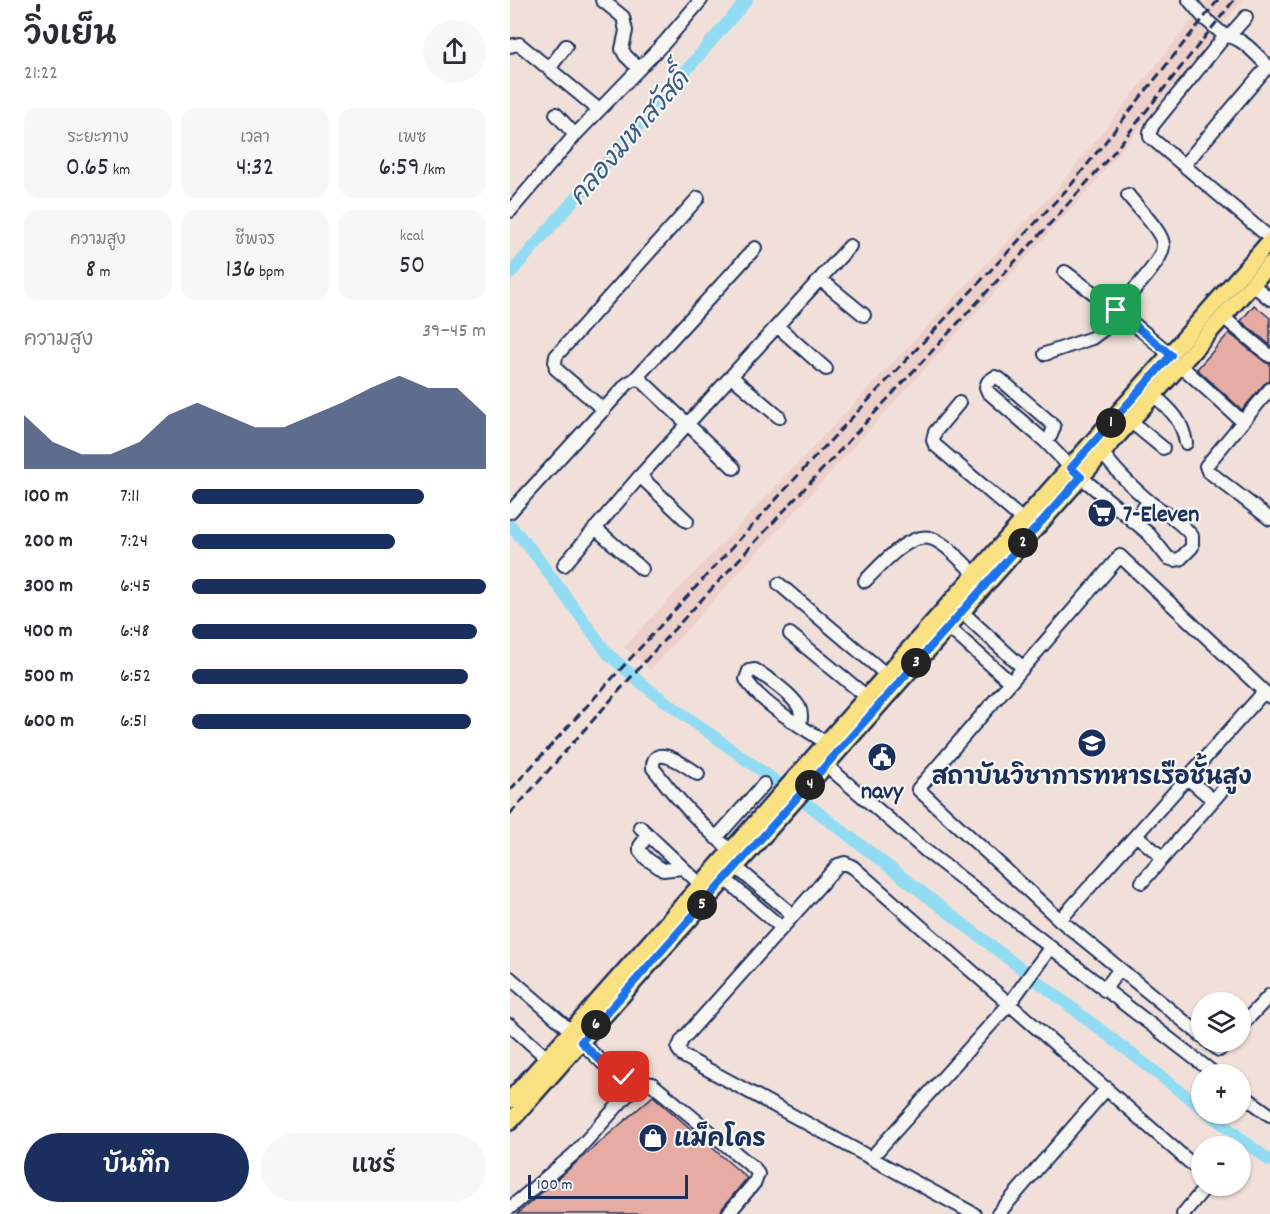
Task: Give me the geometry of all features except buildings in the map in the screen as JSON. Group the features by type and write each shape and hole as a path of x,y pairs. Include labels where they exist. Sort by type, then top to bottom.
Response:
{"main road":[{"path":"804,780 827,766 962,612 1076,472 1176,360 1270,240"},
{"path":"512,1094 547,1058 576,1037 719,874 730,858 804,780 826,743 1024,520 1076,472 1102,452 1154,395 1176,360 1222,317 1270,264"},
{"path":"510,1122 700,884 719,874"}],"street":[{"path":"602,0 623,17 626,32 622,50 639,69"},
{"path":"510,212 575,135 639,69 700,0"},
{"path":"1184,165 1269,67 1240,41 1204,18 1189,0"},
{"path":"1246,17 1228,35 1153,125 1150,137 1270,240"},
{"path":"510,46 519,44 599,110"},
{"path":"549,69 566,46"},
{"path":"556,114 575,135"},
{"path":"1045,354 1092,338 1120,313 1158,259 1163,244 1160,235 1128,195"},
{"path":"604,411 556,369 556,356 698,198"},
{"path":"564,564 640,476 850,246"},
{"path":"512,509 755,248"},
{"path":"1065,272 1120,313 1176,360 1242,421"},
{"path":"820,279 864,315"},
{"path":"1252,284 1270,299"},
{"path":"1222,317 1270,356"},
{"path":"777,326 826,369"},
{"path":"732,377 779,417"},
{"path":"1046,442 1053,431 1054,427 1051,423 1000,379 994,377 988,382 986,387 988,392 1132,522 1149,534 1168,558 1180,559 1192,547 1192,536 1119,475 1102,452"},
{"path":"635,379 641,380 734,468"},
{"path":"1270,389 1208,462 1206,469 1270,519"},
{"path":"1154,395 1179,420 1184,429 1186,443"},
{"path":"959,403 935,432 933,440 935,445 1024,520"},
{"path":"1130,421 1163,448"},
{"path":"640,476 687,521"},
{"path":"1132,522 1149,501"},
{"path":"595,528 642,569"},
{"path":"865,581 897,550 913,540 924,537 933,539 944,546 976,575"},
{"path":"1060,920 1187,778 1267,694 1120,556 918,789 1060,920 1191,1027"},
{"path":"779,584 887,675"},
{"path":"962,612 1023,668"},
{"path":"948,627 1010,682"},
{"path":"790,634 867,697"},
{"path":"800,726 799,707 791,698 755,670 749,671 746,679 749,686 775,708 800,726 826,743"},
{"path":"698,774 669,756 663,755 656,758 653,763 653,768 676,800 717,838 730,858 793,915"},
{"path":"827,766 1048,951 1202,1064"},
{"path":"1187,778 1213,800"},
{"path":"1142,882 1230,781"},
{"path":"717,838 764,784"},
{"path":"682,868 663,870 647,859 640,850 644,831 700,884"},
{"path":"1136,836 1163,858"},
{"path":"974,1214 683,1056 678,1049 682,1040 838,864 853,867 1012,1000 1191,1163"},
{"path":"719,874 782,928"},
{"path":"871,1158 1012,1000 1048,951"},
{"path":"1104,990 1120,969"},
{"path":"510,978 603,1063 624,1077 652,1084 755,1169 758,1174 755,1182 728,1214"},
{"path":"1251,1015 1270,995"},
{"path":"510,1025 547,1058"},
{"path":"1177,1045 1191,1036"},
{"path":"510,1208 574,1154 640,1081"},
{"path":"998,1214 1107,1088"},
{"path":"1251,1100 1269,1111"},
{"path":"1183,1214 1198,1196"}],"shaded area":[{"path":"1208,0 1243,0 1092,186 650,670 624,647 1056,190"}],"waterway":[{"name":"คลองมหาสวัสดิ์","path":"510,274 747,0"},
{"path":"510,525 530,548 608,654 647,688 814,809 1191,1100"},
{"path":"1222,1124 1270,1161"}],"railway":[{"path":"510,790 814,458 1071,185 1218,0"},
{"path":"510,814 655,650 1059,214 1113,153 1234,0"}],"place":[{"name":"7-Eleven","path":"1102,513"},
{"name":"สถาบันวิชาการทหารเรือชั้นสูง","path":"1092,743"},
{"name":"navy","path":"882,757"},
{"name":"แม็คโคร","path":"653,1138"}],"route":[{"path":"624,1077 603,1063 581,1042 1081,477 1071,468 1171,355 1116,310"}]}
